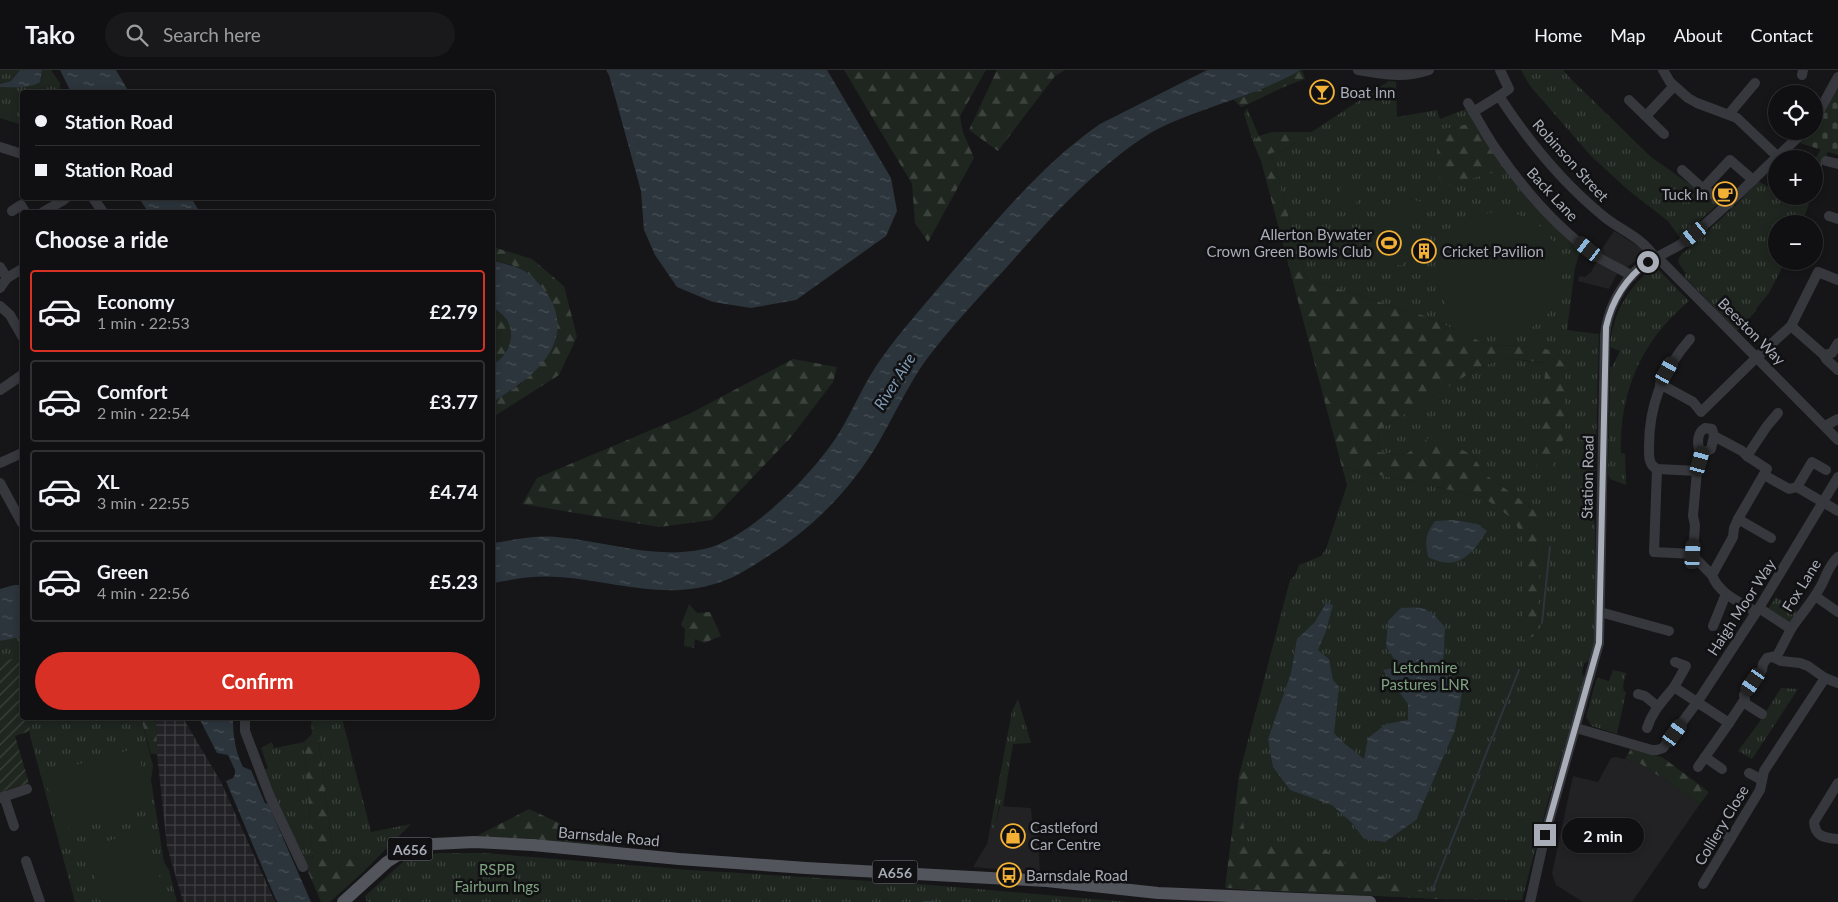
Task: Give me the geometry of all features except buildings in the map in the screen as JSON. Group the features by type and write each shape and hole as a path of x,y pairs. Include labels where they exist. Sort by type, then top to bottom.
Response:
{"main road":[{"name":"Barnsdale Road","path":"343,902 387,862 403,852 422,845 474,842 533,845 680,859 797,867 1047,881 1158,893 1370,902"}],"street":[{"path":"1358,70 1407,76 1429,70"},
{"path":"1499,96 1509,89 1500,70"},
{"path":"1663,70 1674,86 1697,103 1729,114 1743,123 1771,150"},
{"path":"1823,104 1838,77"},
{"path":"1729,114 1755,83"},
{"path":"1646,116 1674,86"},
{"name":"Back Lane","path":"1499,96 1470,108 1497,152 1526,189 1577,240 1599,257 1632,276"},
{"name":"Robinson Street","path":"1499,96 1526,134 1565,179 1602,215 1647,246 1656,258"},
{"path":"1629,100 1664,134"},
{"name":"Station Road","path":"1784,150 1795,140"},
{"path":"0,147 20,153"},
{"path":"1703,189 1730,160 1753,180"},
{"path":"1826,161 1838,164"},
{"name":"Station Road","path":"1530,902 1545,835 1597,652 1600,612 1605,336 1608,317 1617,295 1638,270 1684,242 1729,204 1768,165"},
{"path":"1682,170 1703,189 1729,204"},
{"path":"47,210 64,200"},
{"path":"12,211 21,205 24,210"},
{"name":"Beeston Way","path":"1656,258 1825,426"},
{"path":"0,267 7,278"},
{"path":"0,288 7,278 20,270"},
{"path":"1701,412 1791,326 1818,272 1838,280"},
{"path":"0,306 10,315 20,332"},
{"path":"1791,326 1838,370"},
{"path":"1690,339 1672,361 1653,403 1649,431 1650,461 1657,470 1697,471"},
{"path":"1824,355 1834,351 1838,344"},
{"path":"0,390 20,376"},
{"path":"1660,384 1692,402 1701,412 1705,428"},
{"path":"1746,456 1766,426 1778,413"},
{"path":"1838,419 1825,426 1838,440"},
{"path":"1702,452 1707,452 1710,449 1714,436 1712,429 1705,428 1700,432 1698,440 1698,446 1702,452 1697,471 1693,516 1695,525 1693,554 1726,594 1713,626"},
{"path":"1714,436 1742,451 1765,472 1789,489 1797,488 1838,512"},
{"path":"0,463 20,453"},
{"path":"1797,488 1812,462 1826,470"},
{"path":"1657,470 1654,552 1693,554"},
{"path":"1712,575 1733,537 1738,519 1765,472"},
{"name":"Haigh Moor Way","path":"1576,728 1652,750 1663,748 1698,702 1797,548 1822,502 1838,478"},
{"path":"0,483 20,519"},
{"path":"1738,519 1771,538"},
{"name":"Fox Lane","path":"1698,767 1745,699 1744,695 1762,670 1763,664 1768,658 1776,656 1791,629 1815,596 1825,574 1838,557"},
{"name":"Fox Lane","path":"1726,594 1791,629"},
{"path":"1815,596 1838,612"},
{"path":"1600,612 1669,631"},
{"path":"1773,657 1781,661 1808,666 1825,678 1832,679 1838,683"},
{"path":"1647,728 1657,706 1674,687 1686,666 1675,662"},
{"name":"Colliery Close","path":"1703,884 1760,790 1764,772 1825,678"},
{"path":"1674,687 1729,723"},
{"path":"1638,694 1645,696 1657,706"},
{"path":"1743,702 1762,714"},
{"path":"245,720 245,731 270,797 303,867"},
{"path":"1705,757 1722,769"},
{"path":"1749,773 1762,780"},
{"path":"1838,783 1814,822 1815,829 1819,835 1838,839"},
{"path":"14,826 2,797 26,789"},
{"path":"1720,831 1731,838"},
{"path":"26,861 40,902"}],"shaded area":[{"path":"1614,231 1641,248 1645,253 1626,268 1600,252"},
{"path":"1598,260 1618,272 1609,289 1578,281 1579,276 1585,277 1591,272"},
{"path":"156,720 184,720 221,782 275,902 183,902 167,846 157,754"},
{"path":"1615,757 1638,762 1700,804 1632,902 1583,902 1556,885 1552,873 1573,776 1598,782 1611,758"},
{"name":"Castleford Car Centre","path":"1000,806 1031,808 1032,820 1037,820 1040,873 973,867 987,844 990,829 995,828"}],"green space":[{"path":"0,70 20,70 11,81 0,84"},
{"path":"42,70 51,70 60,83 60,90 20,90 20,124 0,118 0,87 13,87 40,82"},
{"path":"844,70 986,70 960,116 963,132 974,158 928,242 915,223 912,184"},
{"path":"997,70 1065,70 1055,76 998,151 969,130"},
{"path":"1302,70 1305,79 1241,107 1234,100 1258,90"},
{"path":"1521,70 1563,70 1651,157 1718,204 1680,238 1668,221 1628,190 1591,156 1530,86"},
{"name":"Letchmire Pastures LNR","path":"1389,81 1396,82 1397,117 1437,110 1440,119 1466,109 1506,169 1581,248 1575,268 1567,330 1599,334 1594,522 1596,638 1589,661 1584,663 1582,673 1585,678 1548,801 1522,900 1439,899 1234,889 1231,886 1243,760 1290,580 1295,575 1299,565 1321,556 1326,549 1347,485 1342,467 1535,510 1486,475 1472,455 1406,455 1377,452 1379,430 1478,368 1505,358 1565,366 1529,345 1490,346 1428,317 1306,279 1271,153 1283,151"},
{"path":"1838,87 1838,155 1800,143 1803,140 1823,140 1823,115"},
{"path":"1247,108 1259,136 1253,142 1244,114"},
{"path":"1475,123 1506,169 1441,187 1437,158 1438,130"},
{"path":"1272,132 1312,132 1283,151 1271,153 1306,279 1428,317 1490,346 1529,345 1553,351 1565,366 1565,434 1551,470 1536,467 1546,363 1505,358 1478,368 1379,430 1377,452 1405,455 1433,435 1472,455 1486,475 1542,515 1537,635 1523,640 1523,539 1514,520 1483,497 1342,467 1261,161 1253,142 1259,136"},
{"path":"1821,149 1828,151 1823,164 1823,150"},
{"path":"1343,177 1361,181 1354,214 1336,210"},
{"path":"1758,181 1768,187 1768,205 1809,205 1805,215 1768,215 1768,270 1781,270 1769,293 1757,310 1737,331 1684,276 1686,273 1679,264 1681,255 1735,206"},
{"path":"1393,195 1422,202 1417,221 1388,214"},
{"path":"1500,212 1524,217 1544,230 1557,250 1562,274 1557,298 1544,318 1524,331 1500,336 1476,331 1456,318 1443,298 1438,274 1443,250 1456,230 1476,217"},
{"name":"Allerton Bywater Crown Green Bowls Club","path":"1375,220 1412,229 1403,266 1366,257"},
{"path":"495,248 532,259 564,286 577,337 559,375 495,416 495,401 522,383 513,265 495,261"},
{"path":"1655,268 1689,301 1658,333 1646,350 1629,388 1621,431 1621,453 1625,454 1626,485 1610,479 1608,474 1610,367 1612,367 1620,351 1610,347 1611,335 1622,303 1642,277"},
{"path":"495,310 507,320 511,334 509,346 495,363"},
{"path":"793,359 837,367 833,382 792,436 712,520 659,527 522,504 537,478 689,414"},
{"path":"1776,597 1798,612 1791,622 1767,610"},
{"path":"689,604 697,613 710,612 721,636 704,643 695,639 694,648 684,646 685,629 681,625"},
{"path":"20,637 20,658 0,662 0,641"},
{"path":"20,658 20,720 29,720 30,731 15,736 29,783 0,792 0,662"},
{"path":"1613,670 1626,673 1623,686 1626,692 1617,734 1592,726 1586,717 1596,680 1598,678 1609,681"},
{"path":"1781,688 1798,689 1752,759 1738,751"},
{"path":"1018,699 1031,743 1013,744 1003,806 999,806 995,828 990,829 1012,711"},
{"path":"29,720 142,720 153,766 151,780 164,862 169,870 177,902 75,902 30,736"},
{"path":"142,720 156,720 157,754 151,754"},
{"path":"311,720 316,720 334,862 355,857 362,873 330,902 321,902 300,853 313,859 304,742 312,734"},
{"path":"316,720 343,720 371,832 411,824 362,873 355,857 334,863"},
{"path":"272,742 274,748 304,742 313,859 300,853 262,771 268,768 261,748"},
{"path":"137,748 152,806 59,831 44,774"},
{"path":"1631,749 1662,757 1709,792 1700,804 1638,762 1625,759"},
{"path":"1243,760 1253,780 1243,823 1247,842 1324,849 1356,871 1404,882 1439,899 1225,888 1239,775"},
{"path":"529,809 613,848 526,838 475,837"},
{"path":"146,830 167,902 102,902 87,847"},
{"name":"RSPB Fairburn Ings","path":"437,853 485,853 690,870 919,884 1129,902 367,902 365,896 404,861"}],"water":[{"path":"20,70 42,70 40,82 26,87 0,87 0,84 11,81"},
{"path":"60,70 116,70 128,90 70,90"},
{"path":"606,70 827,70 891,178 897,211 886,236 796,300 751,308 713,302 677,287 655,255 644,230 641,191"},
{"name":"River Aire","path":"1207,70 1301,70 1252,93 1159,128 1141,139 1087,182 1063,205 965,312 926,360 913,379 869,458 843,492 797,536 749,568 726,580 704,587 683,590 642,589 581,579 550,577 525,578 495,583 495,543 524,538 548,537 575,539 648,551 685,552 704,549 722,543 761,518 798,484 828,449 850,415 869,377 915,315 1021,194 1059,157 1100,124"},
{"path":"140,200 192,200 199,210 147,210"},
{"path":"495,261 516,267 533,277 552,302 557,320 557,330 552,349 540,365 521,383 495,401 495,363 506,352 511,334 507,320 495,310"},
{"path":"1455,520 1477,524 1487,531 1463,559 1448,563 1428,557 1427,538 1429,530 1435,521"},
{"path":"20,585 20,637 0,641 0,589"},
{"path":"1326,603 1333,605 1326,631 1318,650 1329,659 1333,680 1339,687 1334,733 1364,759 1368,738 1386,724 1408,720 1408,704 1383,670 1399,667 1386,646 1388,621 1401,608 1422,608 1427,610 1445,627 1443,672 1463,688 1455,730 1416,820 1385,842 1364,839 1353,824 1332,805 1290,790 1273,767 1268,739 1291,673 1297,639 1315,622"},
{"path":"200,720 233,720 235,743 240,761 243,767 251,770 311,902 278,902 276,900 226,781 233,778 235,770 228,755 217,753"}],"waterway":[{"path":"1542,623 1550,547"},
{"path":"1432,891 1519,670"},
{"path":"924,902 934,902"}],"place":[{"name":"Boat Inn","path":"1322,92"},
{"name":"Tuck In","path":"1725,194"},
{"name":"Allerton Bywater Crown Green Bowls Club","path":"1389,243"},
{"name":"Cricket Pavilion","path":"1424,251"},
{"name":"Castleford Car Centre","path":"1013,836"},
{"name":"Barnsdale Road","path":"1009,875"}],"route":[{"path":"1545,835 1599,643 1606,327 1617,295 1632,276 1648,262"}]}
